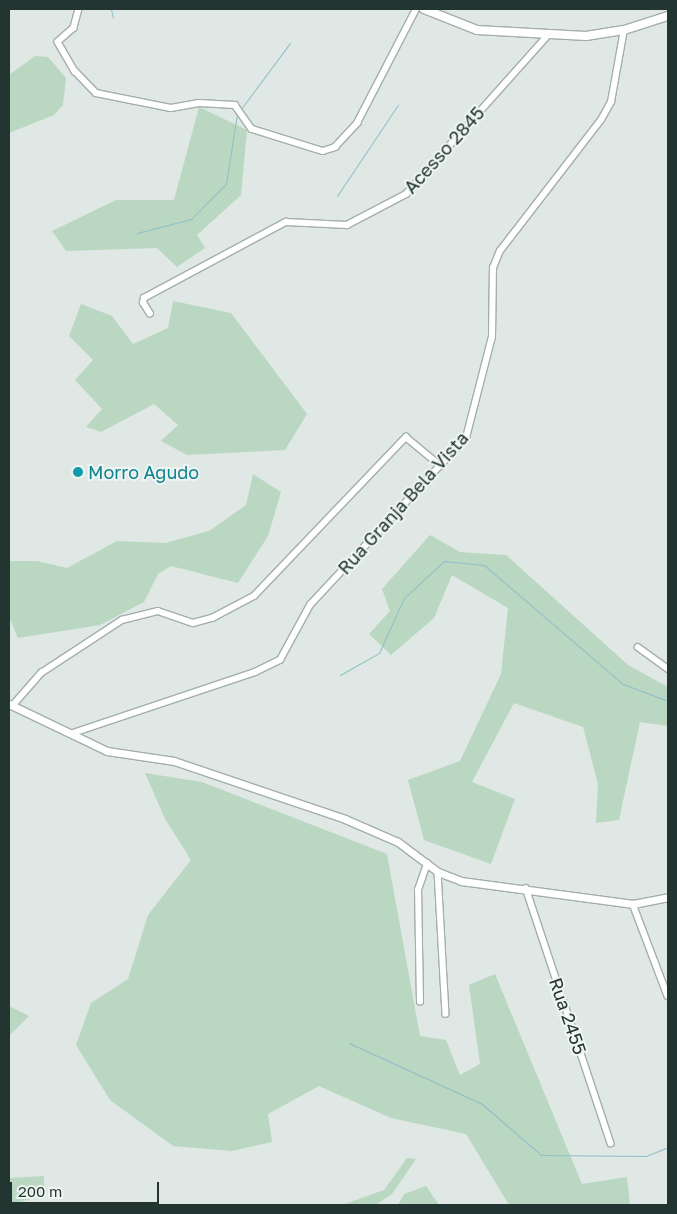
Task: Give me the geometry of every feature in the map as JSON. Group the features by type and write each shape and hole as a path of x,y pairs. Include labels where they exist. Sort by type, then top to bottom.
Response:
{"main road":[{"path":"424,9 477,30 586,36 624,30 668,16"}],"street":[{"path":"79,9 74,28 58,42 75,71 96,93 171,108 199,103 235,105 258,132 323,151 335,147 357,123 416,9"},
{"name":"Rua Granja Bela Vista","path":"73,732 255,672 280,660 310,605 441,466 472,427 492,338 493,268 500,251 601,120 611,102 624,30"},
{"name":"Acesso 2845","path":"150,314 143,304 144,298 286,222 347,225 406,194 549,34"},
{"path":"441,466 406,437 254,596 218,616 193,623 158,611 122,620 41,673 11,704 73,732 107,751 174,761 345,819 398,842 438,872 461,881 526,888 633,904 668,897"},
{"path":"638,648 668,669"},
{"path":"420,1002 418,890 427,864"},
{"path":"438,872 439,923 446,1014"},
{"name":"Rua 2455","path":"526,888 611,1143"},
{"path":"633,904 668,996"}],"green space":[{"path":"35,56 48,57 66,78 63,105 54,115 9,133 9,75"},
{"path":"199,107 247,130 241,195 197,235 205,248 177,267 157,248 66,251 52,231 116,200 174,200"},
{"path":"173,301 231,313 307,414 285,450 187,455 161,441 178,425 154,404 101,432 86,427 102,409 75,380 93,360 69,336 81,304 112,316 133,344 168,328"},
{"path":"253,474 281,492 268,536 238,583 171,566 158,574 144,602 100,625 18,638 9,617 9,561 37,561 67,568 117,541 165,543 209,531 246,505"},
{"path":"430,535 460,552 506,555 628,665 668,687 668,726 640,722 619,820 596,823 598,784 583,727 514,703 472,782 515,799 491,864 424,840 408,780 460,761 501,674 508,608 452,575 434,618 391,655 369,634 390,611 382,589"},
{"path":"145,773 202,782 387,854 420,1036 446,1040 460,1075 480,1064 469,985 495,974 582,1184 627,1177 630,1205 509,1205 466,1134 391,1118 319,1086 268,1114 272,1142 232,1151 173,1146 110,1100 76,1045 91,1003 128,979 148,915 191,860 165,819"},
{"path":"9,1006 29,1016 9,1036"},
{"path":"407,1158 416,1159 392,1194 376,1205 342,1205 384,1190"},
{"path":"44,1176 44,1195 9,1205 9,1178"},
{"path":"426,1186 439,1205 398,1205 404,1194"}],"waterway":[{"path":"111,9 113,18"},
{"path":"241,109 290,43"},
{"path":"337,196 398,105"},
{"path":"137,233 191,219 226,184 237,114"},
{"path":"340,675 379,653 404,598 444,561 484,565 623,684 668,701"},
{"path":"349,1043 482,1104 541,1155 646,1156 668,1147"}],"place":[{"name":"Morro Agudo","path":"78,472"}]}
